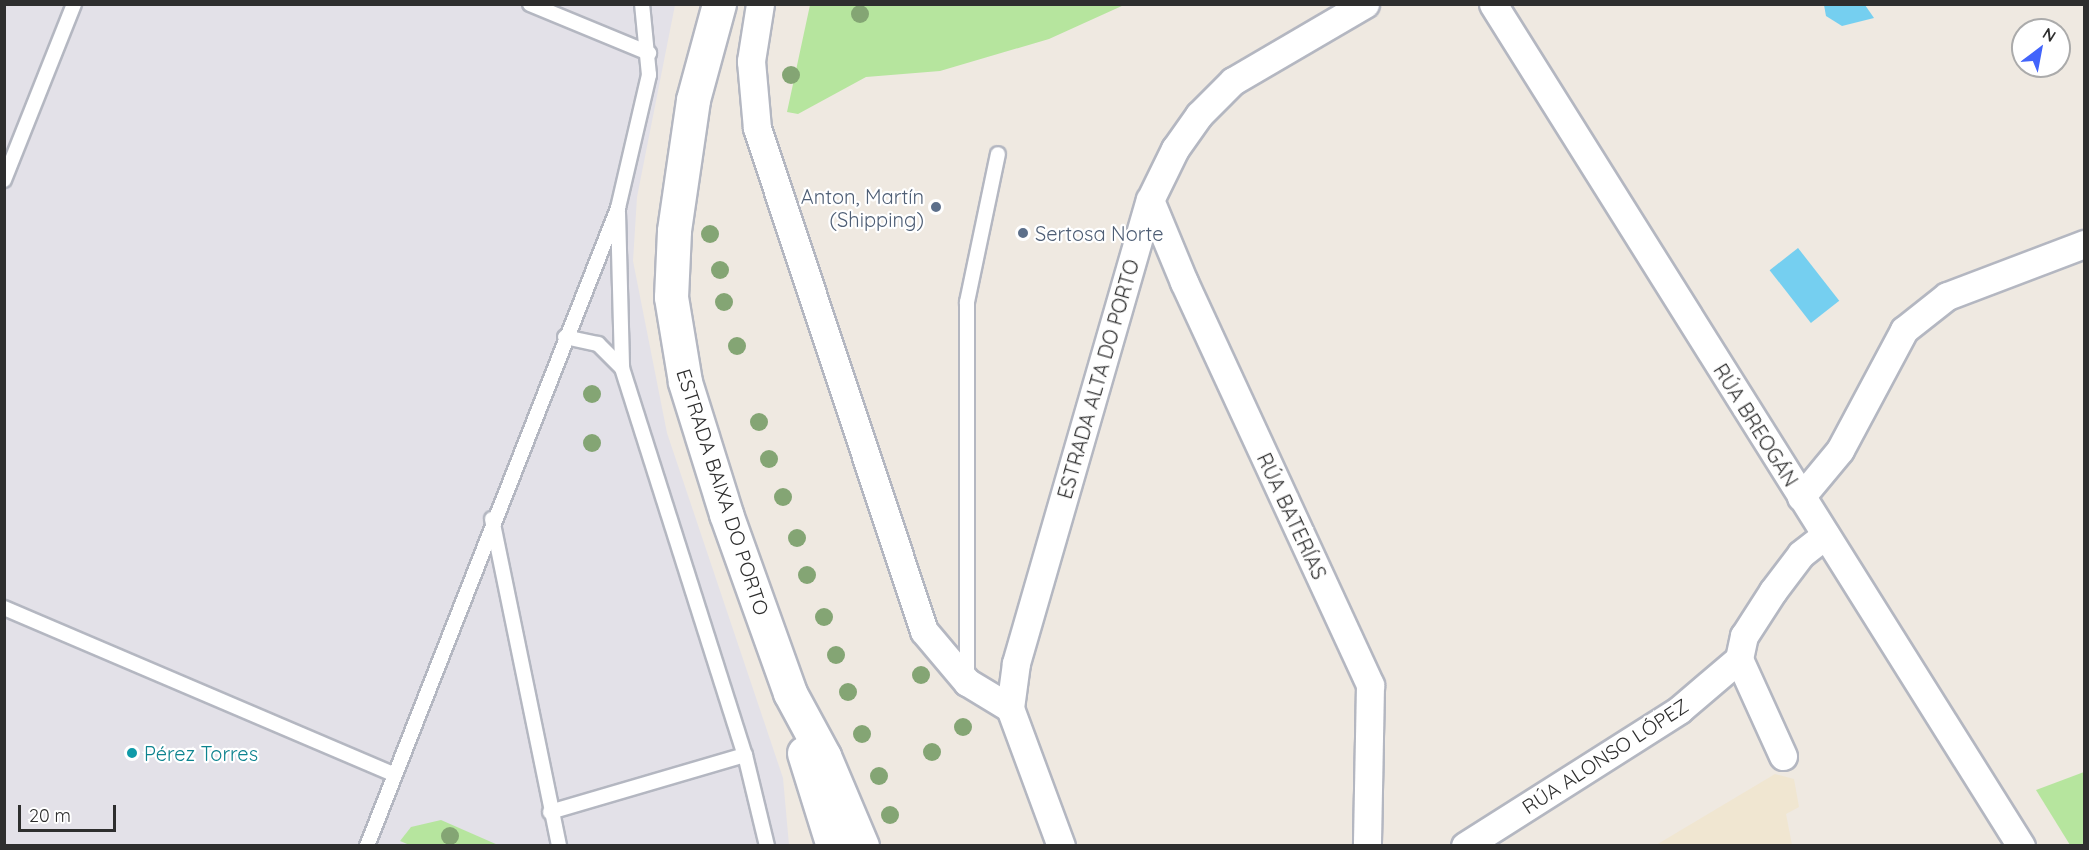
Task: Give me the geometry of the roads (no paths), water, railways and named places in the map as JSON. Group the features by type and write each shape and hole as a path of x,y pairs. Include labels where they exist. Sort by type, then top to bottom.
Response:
{"main road":[{"name":"ESTRADA BAIXA DO PORTO","path":"719,4 693,100 674,231 671,297 685,382 726,514 790,693 807,763 833,846"},
{"name":"ESTRADA BAIXA DO PORTO","path":"790,693 824,756 862,846"}],"street":[{"path":"760,4 751,62 757,128 924,630 967,682 1010,708 1061,846"},
{"name":"ESTRADA ALTA DO PORTO","path":"1010,708 1016,663 1150,200 1174,149 1199,115 1233,81 1365,4"},
{"name":"RÚA BREOGÁN","path":"1492,4 2021,846"},
{"name":"RÚA BATERÍAS","path":"1150,200 1189,293 1370,685 1367,846"},
{"path":"1801,497 1840,450 1904,330 1947,296 2085,244"},
{"path":"1783,756 1739,659 1744,636 1773,591 1801,554 1825,535"},
{"name":"RÚA ALONSO LÓPEZ","path":"1465,846 1679,710 1739,659"}],"lane":[{"path":"4,180 74,4"},
{"path":"530,4 649,53"},
{"path":"367,846 492,519 618,208 649,75 649,53 642,4"},
{"path":"967,682 967,302 998,154"},
{"path":"618,208 622,368 746,755 767,846"},
{"path":"566,337 598,344 622,368"},
{"path":"492,519 550,812 559,846"},
{"path":"4,608 394,774"},
{"path":"550,812 746,755"}],"water":[{"path":"1824,5 1865,5 1874,18 1842,26 1826,16"},
{"path":"1798,248 1839,301 1811,323 1770,270"}],"place":[{"name":"Anton, Martín (Shipping)","path":"936,207"},
{"name":"Sertosa Norte","path":"1023,233"},
{"name":"Pérez Torres","path":"132,753"}]}
